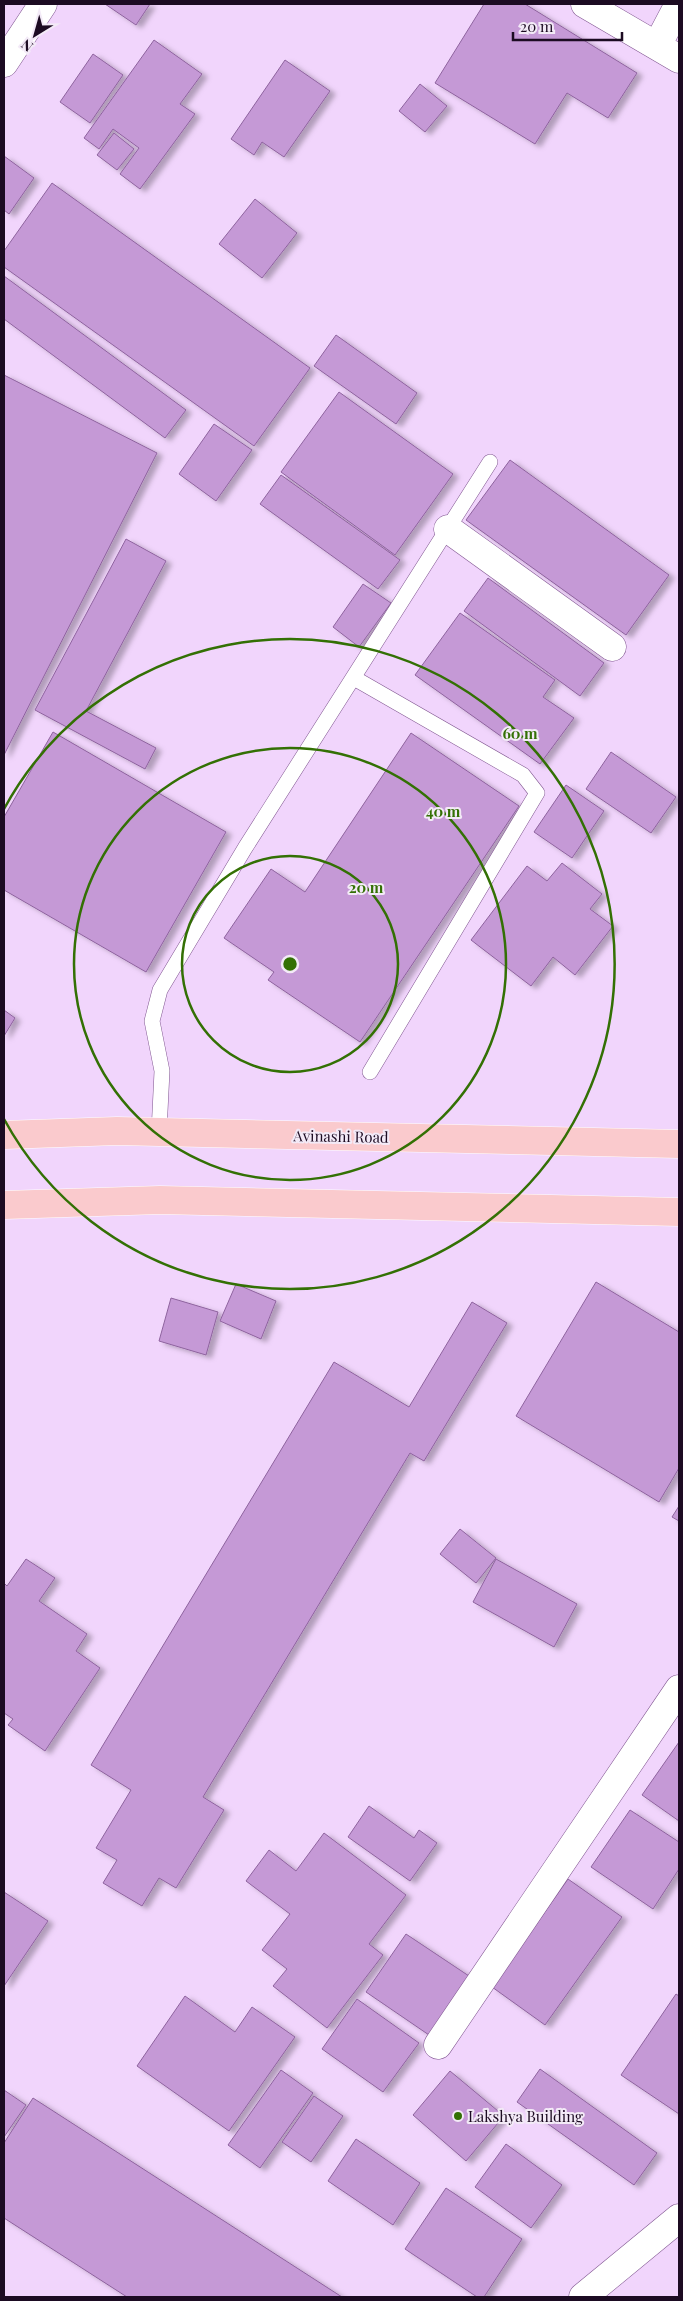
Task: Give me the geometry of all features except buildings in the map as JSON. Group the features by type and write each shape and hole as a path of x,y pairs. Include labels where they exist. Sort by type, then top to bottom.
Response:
{"main road":[{"name":"Avinashi Road","path":"4,1135 117,1130 679,1143"},
{"path":"4,1205 160,1200 679,1212"}],"street":[{"path":"4,63 43,4"},
{"path":"585,4 669,52 678,4"},
{"path":"448,529 612,647"},
{"path":"438,2045 679,1689"},
{"path":"583,2297 679,2218"}],"lane":[{"path":"159,1132 162,1071 152,1021 160,990 245,848 490,462"},
{"path":"354,678 523,775 538,794 370,1072"}],"place":[{"name":"Lakshya Building","path":"458,2116"}]}
